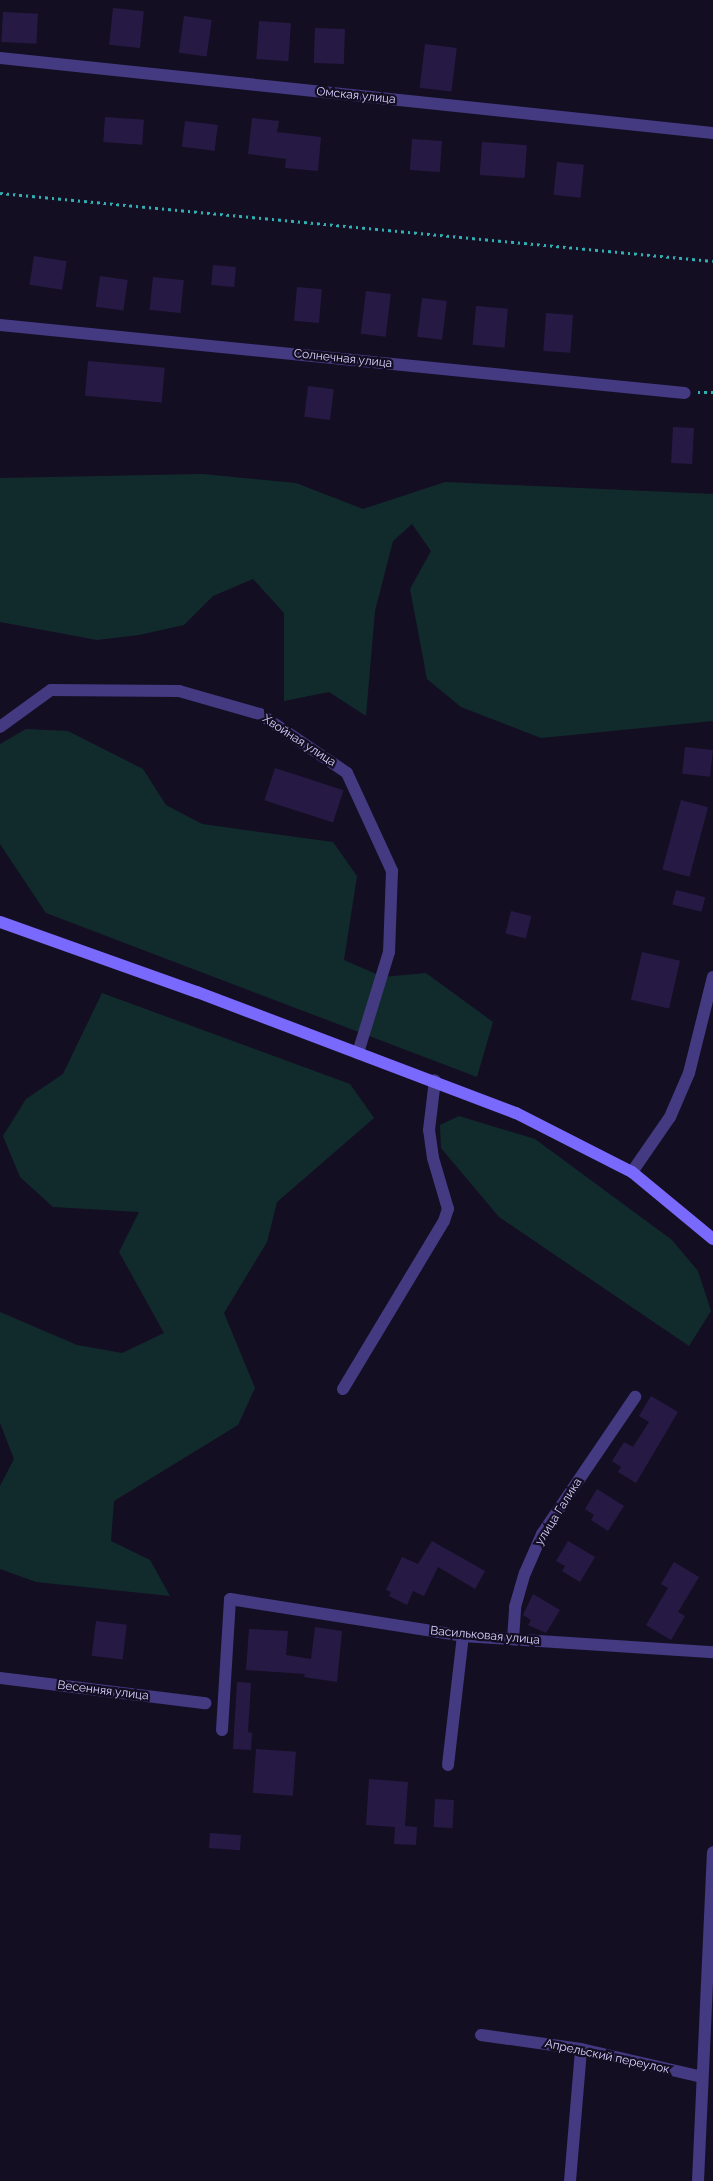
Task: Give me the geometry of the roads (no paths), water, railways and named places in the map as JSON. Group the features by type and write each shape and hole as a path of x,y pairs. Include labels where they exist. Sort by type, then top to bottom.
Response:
{"street":[{"name":"Омская улица","path":"0,58 713,133"},
{"name":"Солнечная улица","path":"0,325 685,393"},
{"name":"Хвойная улица","path":"0,727 51,690 179,691 260,714 348,772 392,871 389,952 358,1053"},
{"path":"0,922 435,1080 516,1113 632,1172 713,1239"},
{"path":"632,1172 670,1117 689,1072 713,977"},
{"path":"343,1388 444,1221 448,1209 433,1158 429,1130 435,1080"},
{"name":"улица Галика","path":"514,1639 515,1607 525,1573 542,1534 635,1397"},
{"name":"Васильковая улица","path":"222,1730 230,1599 462,1636 713,1652"},
{"path":"448,1765 462,1636"},
{"name":"Весенняя улица","path":"0,1678 205,1703"},
{"path":"698,2181 713,1852"},
{"name":"Апрельский переулок","path":"481,2035 581,2049 702,2077"},
{"path":"570,2181 581,2049"}]}
